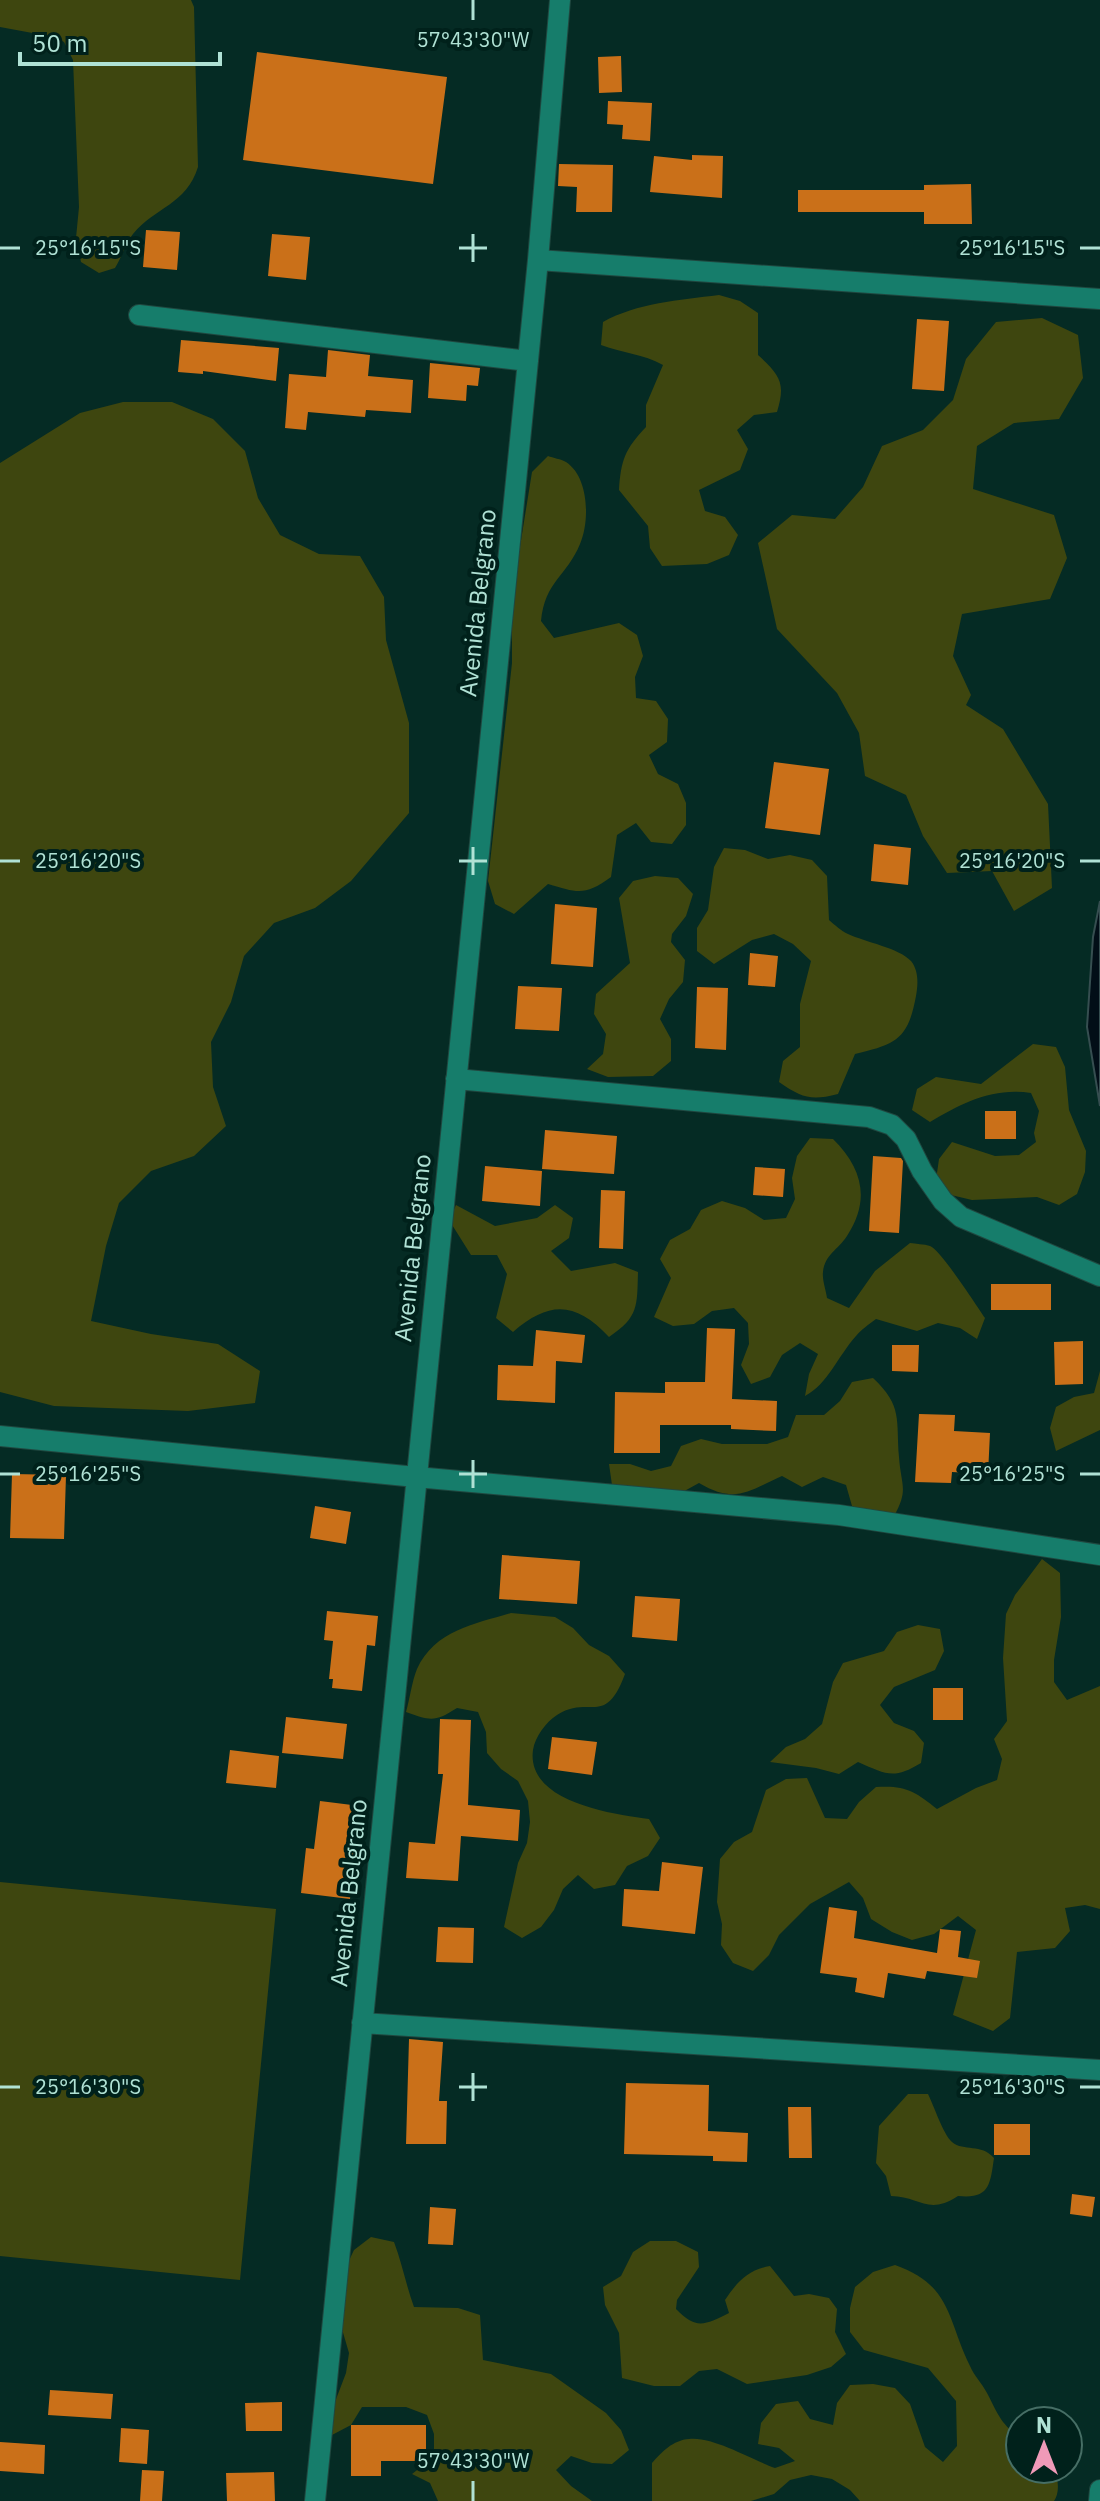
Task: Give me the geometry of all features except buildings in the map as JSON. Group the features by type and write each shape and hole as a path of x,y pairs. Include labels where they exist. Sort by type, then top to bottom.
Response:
{"street":[{"name":"Avenida Belgrano","path":"315,2501 538,260 560,0"},
{"path":"538,260 1100,299"},
{"path":"139,315 528,361"},
{"path":"456,1079 869,1117 892,1125 906,1139 922,1171 943,1201 961,1217 1100,1276"},
{"path":"0,1436 839,1515 1100,1555"},
{"path":"362,2023 1100,2070"},
{"path":"1099,2501 1100,2490"}],"green space":[{"path":"0,0 191,0 194,7 198,167 186,190 133,234 115,268 99,273 81,262 76,238 79,207 73,60 64,42 54,37 0,27"},
{"path":"719,295 740,301 758,313 758,355 779,380 780,402 777,412 754,415 737,430 748,449 740,470 699,490 705,511 725,517 738,535 729,555 707,564 662,566 650,548 648,526 619,490 625,456 646,427 646,405 663,365 601,345 603,322 644,306"},
{"path":"1042,318 1078,335 1083,378 1059,419 1014,423 977,446 973,489 1054,515 1067,558 1050,599 962,614 953,656 971,695 966,705 1003,729 1048,804 1052,888 1014,911 992,871 947,873 923,836 906,795 865,776 859,733 837,693 777,629 758,543 792,515 835,519 863,487 882,446 923,430 953,400 966,359 996,322"},
{"path":"123,402 172,402 213,419 245,451 258,498 280,535 319,554 360,556 384,597 386,640 409,723 409,813 351,881 315,908 274,923 244,956 231,1002 211,1042 213,1087 226,1126 194,1156 151,1171 119,1203 106,1246 91,1321 218,1344 260,1371 255,1403 188,1411 54,1406 0,1392 0,463 80,413"},
{"path":"548,456 564,461 574,469 583,488 586,512 580,544 552,587 541,621 554,638 619,623 637,635 643,656 635,677 636,698 656,701 668,719 667,742 649,755 658,774 678,784 686,803 686,825 672,844 651,842 636,823 617,835 611,877 581,891 548,884 514,914 495,904 488,881 512,663 512,617 518,559 532,472"},
{"path":"724,848 745,850 768,859 790,855 812,860 827,876 829,920 848,934 906,956 914,965 917,992 904,1031 891,1043 855,1054 838,1094 807,1097 779,1082 783,1061 800,1047 800,1004 811,961 793,944 774,934 752,940 714,964 697,951 697,928 708,910 714,867"},
{"path":"655,876 678,878 693,894 686,916 672,934 671,942 685,960 683,982 669,999 660,1019 671,1039 671,1061 653,1076 608,1077 587,1069 603,1054 606,1034 594,1014 596,994 630,963 619,898 633,881"},
{"path":"1033,1044 1056,1047 1065,1067 1069,1110 1086,1151 1085,1172 1077,1194 1059,1205 1037,1197 972,1200 951,1195 936,1180 939,1159 952,1142 995,1156 1019,1155 1036,1142 1034,1133 1039,1111 1031,1093 1004,1092 978,1098 930,1122 912,1110 917,1089 936,1077 981,1084"},
{"path":"810,1138 833,1139 851,1161 860,1184 861,1197 854,1222 824,1266 827,1298 849,1308 875,1271 910,1243 928,1245 942,1257 985,1318 977,1339 960,1328 938,1323 917,1331 876,1319 856,1336 826,1377 805,1396 809,1374 818,1354 800,1343 782,1355 770,1377 751,1384 741,1365 749,1344 748,1323 734,1308 712,1311 694,1324 673,1326 654,1317 671,1278 660,1259 670,1240 690,1229 701,1210 722,1201 745,1208 764,1220 786,1218 795,1199 792,1178 797,1156"},
{"path":"456,1205 495,1226 537,1218 555,1205 573,1218 569,1238 551,1251 571,1271 615,1263 638,1272 636,1302 631,1317 609,1337 585,1317 562,1309 539,1314 513,1332 496,1318 507,1274 497,1255 471,1255 449,1220"},
{"path":"1100,1371 1100,1430 1056,1451 1050,1428 1056,1407 1074,1397 1094,1393"},
{"path":"873,1378 889,1397 896,1414 903,1487 894,1516 871,1516 852,1506 846,1485 823,1477 802,1487 782,1476 750,1491 732,1494 699,1483 679,1494 612,1485 609,1464 630,1464 651,1471 671,1466 681,1446 701,1439 722,1444 767,1444 788,1437 796,1415 824,1415 840,1401 852,1382"},
{"path":"1042,1559 1060,1573 1061,1617 1054,1682 1067,1700 1100,1686 1100,1909 1085,1905 1065,1908 1070,1931 1055,1948 1017,1952 1010,2018 993,2031 953,2015 976,1930 958,1916 934,1934 912,1940 871,1919 863,1898 849,1882 810,1904 779,1935 769,1955 753,1971 733,1963 721,1945 722,1924 717,1902 720,1859 734,1842 752,1832 766,1790 786,1779 807,1778 825,1818 847,1819 859,1802 876,1787 909,1790 937,1809 997,1780 1002,1759 994,1739 1007,1721 1003,1658 1006,1614 1015,1595"},
{"path":"511,1613 555,1617 573,1628 589,1645 609,1656 625,1674 611,1700 596,1707 569,1709 553,1718 542,1730 533,1750 534,1768 543,1782 574,1802 594,1809 649,1819 660,1838 648,1856 627,1866 615,1885 594,1889 578,1875 563,1889 554,1910 541,1927 522,1938 504,1927 530,1822 528,1801 518,1781 501,1769 487,1753 486,1732 478,1712 457,1708 433,1719 406,1712 417,1669 434,1645 457,1630"},
{"path":"918,1625 940,1629 944,1651 935,1670 894,1687 880,1705 894,1723 914,1731 924,1743 921,1763 903,1772 890,1773 858,1762 839,1774 770,1762 786,1747 805,1739 822,1724 833,1682 843,1663 884,1651 897,1632"},
{"path":"0,1882 276,1909 240,2280 0,2256"},
{"path":"908,2094 928,2094 952,2142 984,2151 994,2158 989,2183 982,2193 958,2196 948,2202 931,2205 891,2196 886,2176 876,2163 879,2126"},
{"path":"371,2237 394,2242 414,2307 458,2308 480,2315 483,2360 551,2374 606,2413 621,2430 629,2450 612,2464 592,2463 571,2456 556,2470 592,2501 438,2501 430,2483 412,2474 434,2457 434,2434 427,2415 406,2407 362,2407 351,2425 332,2435 330,2415 346,2373 349,2353 337,2312 344,2271 354,2250"},
{"path":"650,2241 676,2241 698,2252 699,2267 677,2300 676,2309 689,2320 707,2323 729,2313 725,2300 734,2288 749,2274 770,2266 794,2296 809,2294 829,2298 837,2309 835,2332 846,2354 831,2367 807,2375 747,2384 717,2369 699,2371 680,2386 654,2386 622,2378 619,2333 605,2305 603,2287 621,2276 633,2252"},
{"path":"895,2265 914,2273 938,2293 972,2370 1004,2423 1004,2485 1058,2485 1054,2501 860,2501 850,2490 832,2479 811,2475 790,2480 774,2494 751,2501 652,2501 652,2463 673,2444 689,2439 709,2441 775,2468 795,2461 779,2448 758,2444 761,2423 776,2404 798,2401 810,2419 833,2425 837,2403 850,2385 873,2384 895,2388 910,2404 925,2447 943,2462 957,2446 956,2401 928,2368 864,2350 850,2332 850,2308 855,2287 873,2272"}],"shaded area":[{"path":"1100,901 1100,1106 1087,1027 1093,937"}]}
